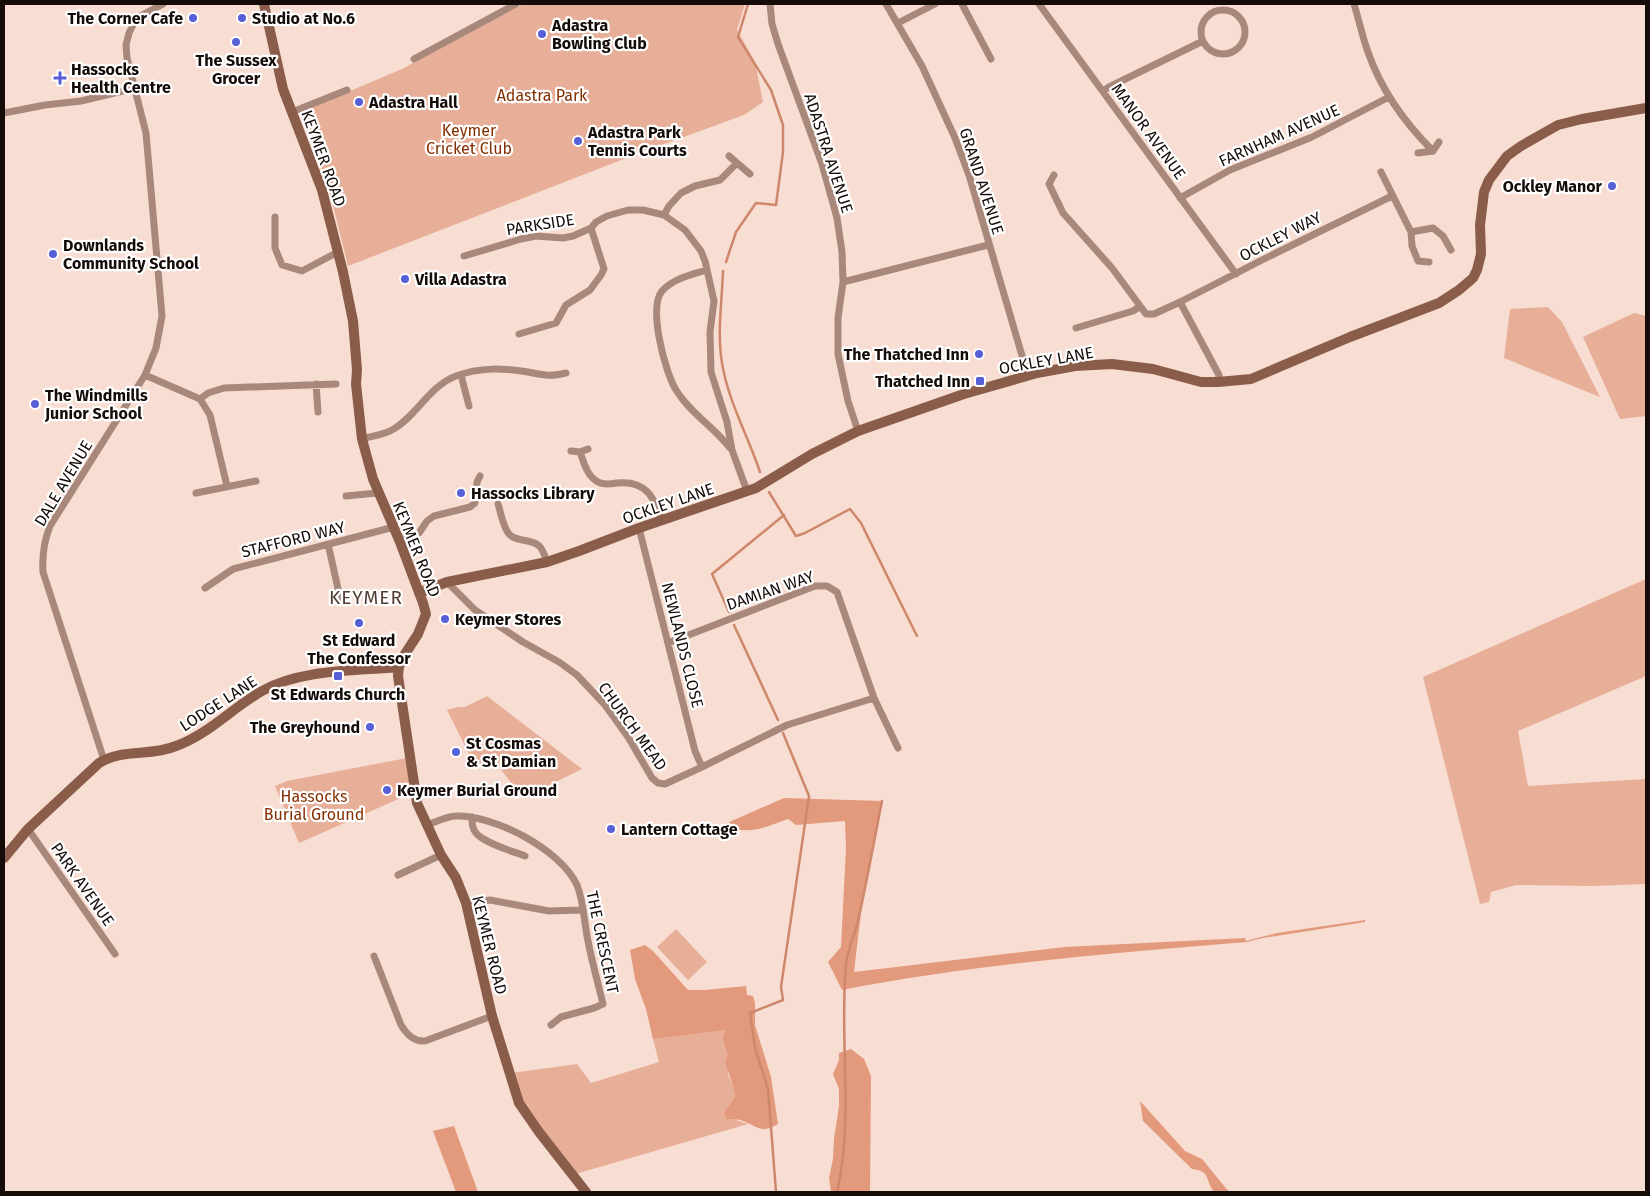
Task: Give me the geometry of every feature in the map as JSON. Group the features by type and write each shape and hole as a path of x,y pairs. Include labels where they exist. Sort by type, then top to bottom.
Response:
{"street":[{"name":"DALE AVENUE","path":"104,760 42,572 42,563 44,541 50,526 145,374 156,348 162,316 146,133 127,58 126,45 134,24 142,15 162,4"},
{"name":"KEYMER ROAD","path":"264,4 283,89 322,190 338,252 353,321 357,370 356,384 362,439 378,493 400,542 426,614 418,634 399,667 399,685 417,804 441,854 456,878 466,902 492,1016 519,1103 586,1192"},
{"path":"414,59 516,4"},
{"name":"ADASTRA AVENUE","path":"770,4 772,24 780,52 802,107 830,190 840,235 843,282 838,318 838,354 848,401 858,431"},
{"name":"GRAND AVENUE","path":"886,4 922,66 955,138 969,175 1028,376"},
{"path":"898,23 934,4"},
{"path":"962,4 991,59"},
{"name":"MANOR AVENUE","path":"1039,4 1236,274"},
{"path":"1354,4 1368,53 1379,79 1389,97 1415,133 1434,151"},
{"path":"1216,10 1231,11 1242,21 1244,35 1238,47 1232,51 1219,53 1212,51 1203,41 1201,26 1209,14 1216,10"},
{"path":"1103,91 1203,41"},
{"path":"4,113 45,105 81,101 135,88"},
{"path":"292,112 347,90"},
{"name":"FARNHAM AVENUE","path":"1180,198 1230,170 1312,137 1389,97"},
{"name":"OCKLEY LANE","path":"419,593 447,582 547,562 747,491 780,474 812,454 858,431 964,394 1028,376 1075,366 1112,364 1153,369 1201,382 1252,379 1350,337 1439,303 1459,290 1473,278 1477,270 1480,254 1480,225 1484,192 1489,180 1507,156 1558,125 1582,118 1646,108"},
{"path":"1434,151 1439,142"},
{"path":"1418,153 1434,151"},
{"path":"729,156 750,174"},
{"path":"737,163 720,180 695,186 681,193 672,202 664,215 685,230 694,240 705,261 714,301 710,332 712,372 727,422 732,450 747,491"},
{"path":"1381,172 1411,232 1412,246 1418,261 1429,262"},
{"path":"1054,174 1049,184 1063,213 1112,268 1139,307 1133,311 1076,328"},
{"name":"OCKLEY WAY","path":"1139,307 1146,314 1154,314 1392,196"},
{"name":"PARKSIDE","path":"464,256 510,241 536,236 563,238 573,236 591,228 596,222 607,216 628,210 643,210 664,215"},
{"path":"275,217 275,248 282,265 302,271 338,252"},
{"path":"519,334 556,323 566,305 590,290 601,275 604,269 591,228"},
{"path":"1411,232 1432,228 1443,236 1451,250"},
{"path":"843,282 988,245"},
{"path":"706,270 672,283 662,291 658,300 659,333 667,371 676,390 688,406 716,430 732,450"},
{"path":"1180,302 1219,375 1218,382"},
{"path":"362,439 391,430 406,420 437,388 454,376 484,368 552,377 566,373"},
{"path":"145,374 200,400 210,414 227,486"},
{"path":"461,374 469,406"},
{"path":"316,384 318,412"},
{"path":"200,400 208,393 224,388 336,384"},
{"path":"571,451 580,452 588,450"},
{"path":"580,452 586,470 598,482 607,484 634,483 646,489 652,496 662,521"},
{"path":"400,542 419,533 427,521 434,516 470,507 475,503 477,482 480,476"},
{"path":"196,493 256,481"},
{"path":"346,496 378,493"},
{"path":"498,504 508,532 523,541 538,544 543,550 547,562"},
{"name":"STAFFORD WAY","path":"204,588 233,569 394,527"},
{"name":"NEWLANDS CLOSE","path":"639,528 695,751 702,767"},
{"path":"328,544 341,602"},
{"name":"CHURCH MEAD","path":"447,582 475,610 523,642 559,662 576,675 605,704 628,737 652,778 658,783 665,784 787,725 874,698"},
{"name":"DAMIAN WAY","path":"668,643 815,586 827,586 837,592 874,698 898,748"},
{"name":"LODGE LANE","path":"4,858 28,830 104,760 118,754 162,751 194,739 216,725 246,701 279,682 320,674 399,667"},
{"name":"THE CRESCENT","path":"427,825 454,815 484,819 512,830 535,843 554,857 576,884 603,1004 561,1017 551,1025"},
{"path":"472,817 472,826 484,840 525,856"},
{"name":"PARK AVENUE","path":"28,830 115,954"},
{"path":"398,875 441,854"},
{"path":"466,902 496,901 549,910 582,910"},
{"path":"374,956 401,1025 411,1037 425,1041 492,1016"}],"green space":[{"name":"Adastra Park","path":"523,4 745,4 737,30 755,62 763,102 744,115 634,155 348,266 329,189 300,112 402,69"},
{"path":"1548,307 1562,322 1600,397 1504,358 1510,309"},
{"path":"1634,313 1646,316 1646,416 1620,419 1583,337"},
{"path":"1646,579 1646,676 1518,731 1528,786 1646,779 1646,884 1591,886 1516,885 1491,892 1489,902 1480,904 1423,677"},
{"path":"487,696 582,769 523,798 492,758 475,766 447,710 465,707"},
{"name":"Hassocks Burial Ground","path":"407,758 412,793 299,843 275,786 287,781"},
{"path":"676,929 707,962 688,980 657,947"},
{"path":"725,1029 722,1037 729,1054 728,1074 733,1085 735,1097 724,1112 736,1120 748,1124 572,1175 524,1112 511,1073 577,1064 591,1083 659,1062 653,1039"}],"shaded area":[{"path":"784,798 882,801 863,895 854,972 1065,947 1245,938 1246,941 1277,933 1365,920 1365,922 1247,942 993,966 842,990 828,962 841,947 846,848 845,821 796,825 788,819 755,830 740,830 720,826"},
{"path":"645,945 653,951 688,990 746,986 747,995 753,996 755,1003 755,1025 771,1077 778,1124 764,1129 741,1120 727,1119 724,1112 735,1097 725,1063 728,1054 722,1037 725,1030 653,1039 646,1009 635,979 630,950"},
{"path":"851,1049 864,1059 871,1076 870,1192 831,1192 829,1178 839,1106 839,1089 833,1074 839,1060 839,1053"},
{"path":"1140,1101 1185,1151 1202,1159 1229,1192 1214,1192 1205,1174 1192,1169 1143,1121"},
{"path":"454,1126 478,1192 456,1192 433,1131"}],"waterway":[{"path":"726,262 736,232 756,203 776,205 783,152 783,125 771,90 738,37 748,4"},
{"path":"723,271 720,328 722,363 733,405 760,472"},
{"path":"769,492 796,536 850,509 861,523 917,636"},
{"path":"729,612 712,574 784,515"},
{"path":"734,625 778,720"},
{"path":"776,1192 768,1089 755,1048 750,1013 783,1000 781,987 809,796 783,733"},
{"path":"837,1192 845,1136 844,993 846,964 858,921 882,801"}],"place":[{"name":"The Corner Cafe","path":"193,18"},
{"name":"Studio at No.6","path":"242,18"},
{"name":"Adastra Bowling Club","path":"542,34"},
{"name":"The Sussex Grocer","path":"236,42"},
{"name":"Hassocks Health Centre","path":"60,78"},
{"name":"Adastra Hall","path":"359,102"},
{"name":"Adastra Park Tennis Courts","path":"578,141"},
{"name":"Ockley Manor","path":"1612,186"},
{"name":"Downlands Community School","path":"53,254"},
{"name":"Villa Adastra","path":"405,279"},
{"name":"The Thatched Inn","path":"979,354"},
{"name":"Thatched Inn","path":"980,381"},
{"name":"The Windmills Junior School","path":"35,404"},
{"name":"Hassocks Library","path":"461,493"},
{"name":"Keymer Stores","path":"445,619"},
{"name":"St Edward The Confessor","path":"359,623"},
{"name":"St Edwards Church","path":"338,676"},
{"name":"The Greyhound","path":"370,727"},
{"name":"St Cosmas & St Damian","path":"456,752"},
{"name":"Keymer Burial Ground","path":"387,790"},
{"name":"Lantern Cottage","path":"611,829"}],"district":[{"name":"KEYMER","path":"366,597"}],"park label":[{"name":"Keymer Cricket Club","path":"469,139"}]}
